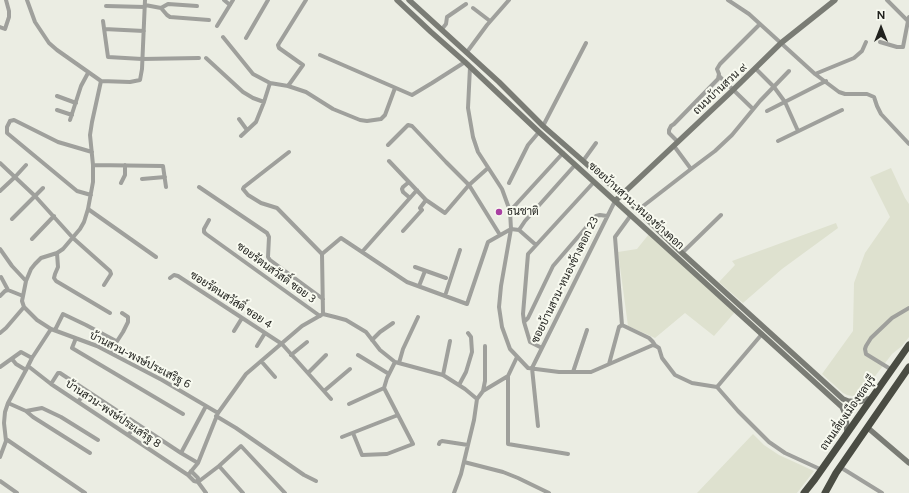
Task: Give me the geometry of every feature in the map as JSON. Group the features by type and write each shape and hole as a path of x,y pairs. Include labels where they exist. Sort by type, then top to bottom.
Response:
{"highway":[{"name":"ถนนเลี่ยงเมืองชลบุรี","path":"805,493 909,345"},
{"path":"822,493 909,367"},
{"path":"825,493 838,470"}],"main road":[{"name":"ซอยบ้านสวน-หนองข้างคอก","path":"397,0 575,165 842,407 846,416 847,434"},
{"name":"ซอยบ้านสวน-หนองข้างคอก","path":"409,0 499,82 543,126 622,195 682,253 843,398 848,401 858,402 872,398"},
{"name":"ถนนบ้านสวน ๙","path":"615,200 781,44 834,0"},
{"path":"431,32 439,28"},
{"path":"868,428 909,464"}],"street":[{"path":"0,27 5,29 9,14 6,0"},
{"path":"27,0 35,22 50,43 88,73 101,81 130,82 140,80 142,69 145,0"},
{"path":"224,0 230,5"},
{"path":"217,26 233,0"},
{"path":"246,38 268,0"},
{"path":"288,86 303,65 278,46 306,0"},
{"path":"467,52 490,21 509,0"},
{"path":"728,0 749,14 815,74 839,92 845,94 867,94 874,97 881,114 909,144"},
{"path":"880,42 897,47 904,47 909,19 886,0"},
{"path":"106,6 145,6 161,8 168,4 197,6"},
{"path":"439,28 446,24 447,16 466,4"},
{"path":"161,8 170,17 209,20"},
{"path":"473,8 490,21"},
{"path":"103,21 108,57 142,59 199,58"},
{"path":"754,109 719,76 717,69 720,64 760,24"},
{"path":"104,29 144,31"},
{"path":"223,37 253,74 270,83 288,86 306,92 333,109 364,121 378,119 385,116 396,88"},
{"path":"815,74 854,58 862,51 866,42"},
{"path":"543,126 586,43"},
{"path":"320,55 410,95 465,62"},
{"path":"206,58 243,92 264,102"},
{"path":"470,67 468,108 471,130 478,152 502,188 510,211 511,229 501,286 499,307 502,327 510,350 528,368 559,372 591,372 653,346 658,348 662,358 675,375 692,383 717,387 738,411 769,442 785,453 822,470"},
{"path":"756,68 774,87 784,102 798,131"},
{"path":"638,210 721,146 760,101 789,71"},
{"path":"70,120 81,86 88,73"},
{"path":"691,169 669,130 671,126 718,79 719,76"},
{"path":"0,333 24,307 22,301 26,281 31,269 41,258 57,253 63,249 84,222 93,182 90,134 101,81"},
{"path":"767,111 826,81"},
{"path":"241,136 256,122 270,83"},
{"path":"57,96 76,103"},
{"path":"57,110 72,115"},
{"path":"778,140 842,110"},
{"path":"239,119 247,130"},
{"path":"91,195 77,191 7,133 7,127 10,121 14,120 58,142 92,152"},
{"path":"388,145 408,125 412,126 469,185 500,235"},
{"path":"509,183 528,145 539,132"},
{"path":"583,161 596,143"},
{"path":"289,152 243,189 248,195 261,203 277,208 322,254 322,315"},
{"path":"510,211 563,154"},
{"path":"389,161 426,200 445,213 469,185 488,168"},
{"path":"0,163 35,196 73,238 110,271 111,274 104,285"},
{"path":"0,191 26,165"},
{"path":"93,165 164,166 166,187"},
{"path":"121,183 125,175 124,165"},
{"path":"519,230 525,221 575,165"},
{"path":"142,179 165,177"},
{"path":"409,182 402,189 403,192 410,198"},
{"path":"542,348 530,342 522,314 528,254 594,182"},
{"path":"199,186 267,233 269,237 268,257 270,260 323,299"},
{"path":"12,219 43,188"},
{"path":"362,252 417,190"},
{"path":"403,231 422,210 420,208 426,200"},
{"name":"ซอยบ้านสวน-หนองข้างคอก 23","path":"532,368 615,200"},
{"path":"88,209 156,257"},
{"path":"609,364 619,327 622,325 615,237 631,215"},
{"path":"682,253 721,215"},
{"path":"32,239 54,216"},
{"path":"524,322 528,318 553,266 596,216 607,216"},
{"name":"ซอยรัตนสวัสดิ์ ซอย 3","path":"209,220 204,232 322,315"},
{"path":"322,254 341,238 407,282 467,304 488,242 511,229 519,230 536,245"},
{"path":"0,249 12,266 26,281"},
{"path":"444,296 460,250"},
{"path":"57,253 58,267 54,274 56,281 110,313"},
{"path":"415,267 446,278"},
{"path":"419,286 425,271"},
{"name":"ซอยรัตนสวัสดิ์ ซอย 4","path":"170,278 174,275 178,276 282,344 331,399"},
{"path":"1,277 8,290 23,296"},
{"path":"0,296 8,290"},
{"name":"บ้านสวน-พงษ์ประเสริฐ 6","path":"24,307 37,320 53,329 110,352 206,406 304,476 316,481"},
{"path":"892,370 866,354 865,349 871,338 892,318 909,308"},
{"path":"110,352 128,322 128,317 122,313"},
{"path":"0,457 6,441 4,423 8,403 32,358 63,314 116,341"},
{"path":"190,473 198,463 217,414 246,374 302,326 310,320 322,315 346,320 366,332 380,350 397,363 443,375 477,398"},
{"path":"349,404 384,388 389,374 397,363 418,317"},
{"path":"234,331 242,318"},
{"path":"372,340 393,322"},
{"path":"622,325 649,338 653,342 653,346"},
{"path":"573,372 587,330"},
{"path":"460,386 472,352 471,337 468,332"},
{"path":"257,346 265,333"},
{"path":"717,387 762,334"},
{"path":"76,338 72,348 183,414"},
{"path":"443,375 450,341"},
{"path":"291,354 307,342"},
{"path":"483,391 485,381 485,346"},
{"path":"0,367 21,352 32,358"},
{"path":"358,355 389,374"},
{"path":"308,372 326,356"},
{"path":"517,357 508,376 508,444 568,454"},
{"name":"บ้านสวน-พงษ์ประเสริฐ 8","path":"12,359 16,364 27,368 128,435 190,473 194,481 198,482 206,493"},
{"path":"261,361 275,377"},
{"path":"532,368 538,426"},
{"path":"324,391 350,369"},
{"path":"51,384 59,373 198,463"},
{"path":"454,493 464,462 474,420 477,398 483,391 508,376"},
{"path":"353,433 362,455 388,454 413,444 384,388"},
{"path":"78,402 86,391"},
{"path":"8,403 26,411 90,453"},
{"path":"181,453 206,406"},
{"path":"26,411 42,408 61,417 98,440"},
{"path":"342,437 398,415"},
{"path":"128,435 137,424"},
{"path":"6,439 85,493"},
{"path":"439,444 442,441 468,445"},
{"path":"198,482 220,466 242,446 285,493"},
{"path":"464,462 503,472 549,493"},
{"path":"220,466 243,493"},
{"path":"838,470 882,493"},
{"path":"0,481 16,493"}],"shaded area":[{"path":"891,168 909,204 909,337 902,346 892,354 866,388 861,393 852,396 843,393 822,374 853,331 854,283 865,253 890,217 870,177"},
{"path":"836,223 838,228 782,269 743,303 719,282 735,265 732,261"},
{"path":"649,234 735,312 714,336 685,313 655,338 628,326 618,252 637,249"},
{"path":"753,434 764,445 779,455 814,471 797,493 697,493"}],"place":[{"name":"ธนชาติ","path":"499,212"}]}
